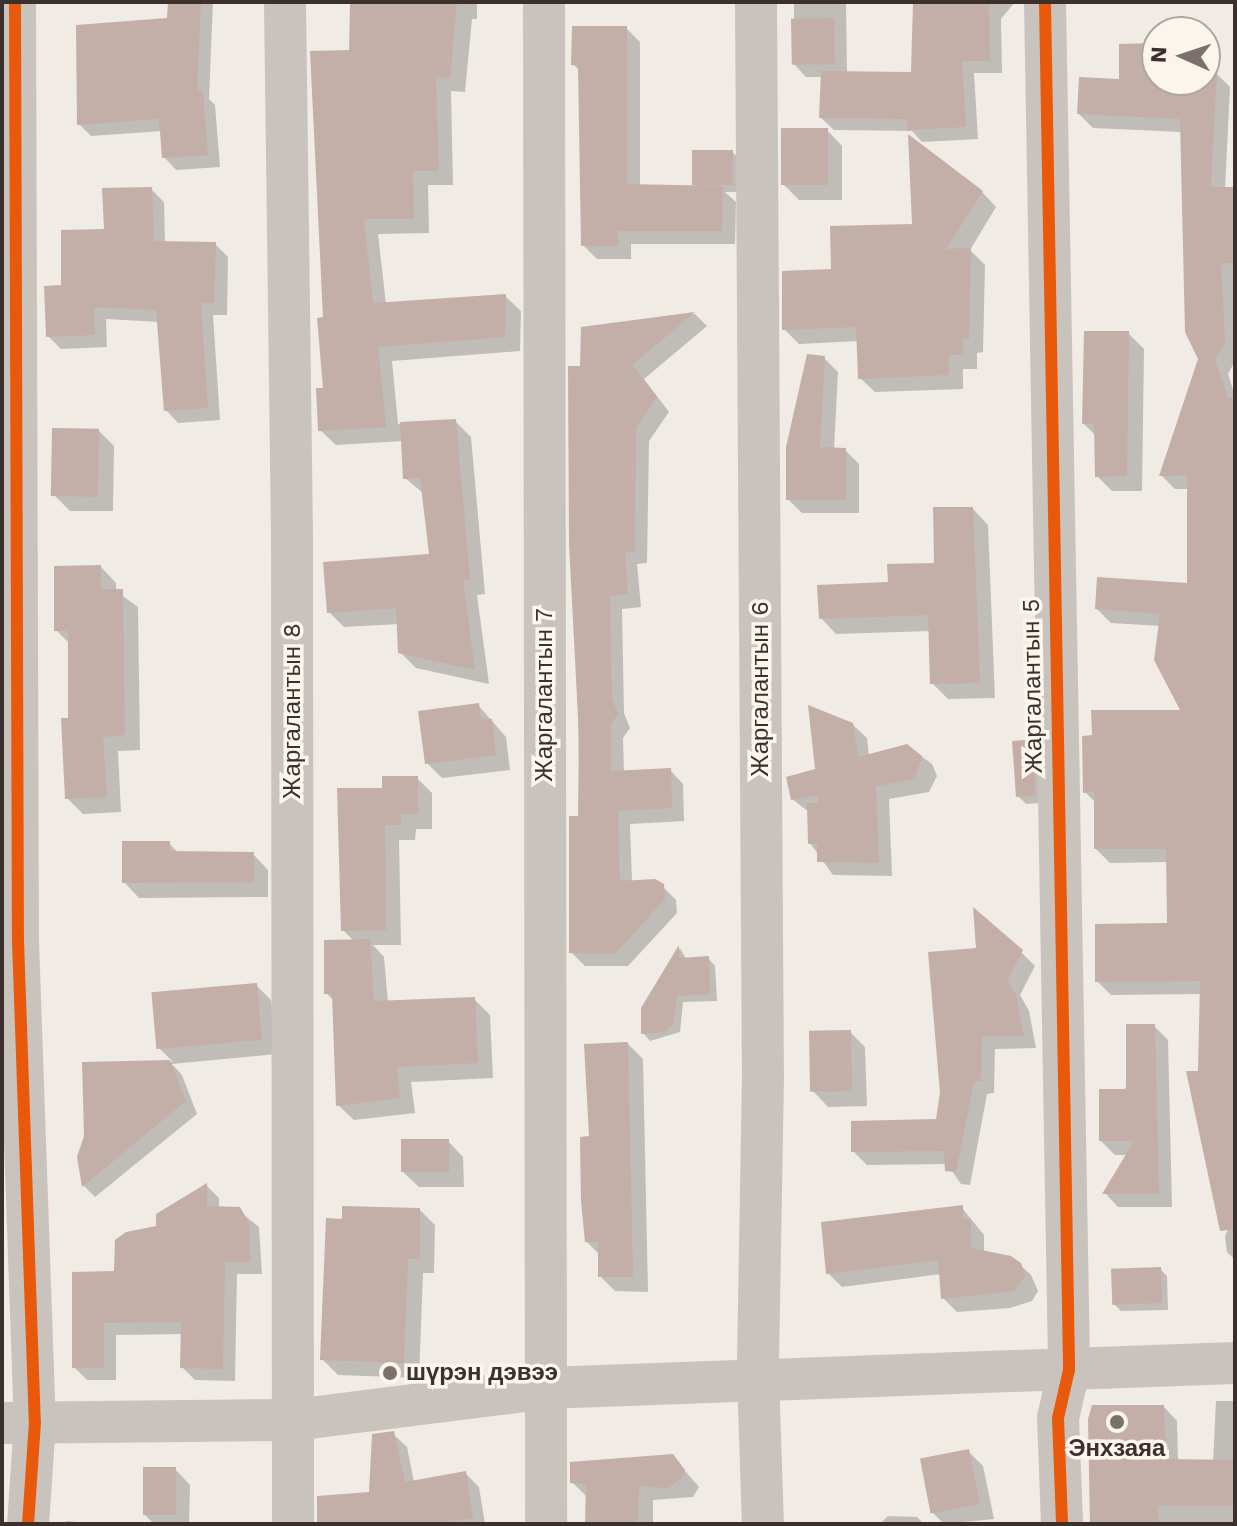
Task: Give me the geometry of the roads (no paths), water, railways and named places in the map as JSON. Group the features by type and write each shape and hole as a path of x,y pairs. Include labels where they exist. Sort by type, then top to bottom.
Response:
{"street":[{"path":"15,2 18,1422 28,1524"},
{"name":"Жаргалантын 8","path":"285,2 293,1524"},
{"name":"Жаргалантын 7","path":"544,2 546,1524"},
{"name":"Жаргалантын 6","path":"756,2 763,1060 758,1376 763,1524"},
{"name":"Жаргалантын 5","path":"1045,2 1069,1370 1058,1418 1062,1524"},
{"path":"18,1422 294,1420 546,1388 758,1376 1069,1370 1235,1363"}],"place":[{"name":"шүрэн дэвээ","path":"390,1373"},
{"name":"Энхзаяа","path":"1117,1422"}]}
